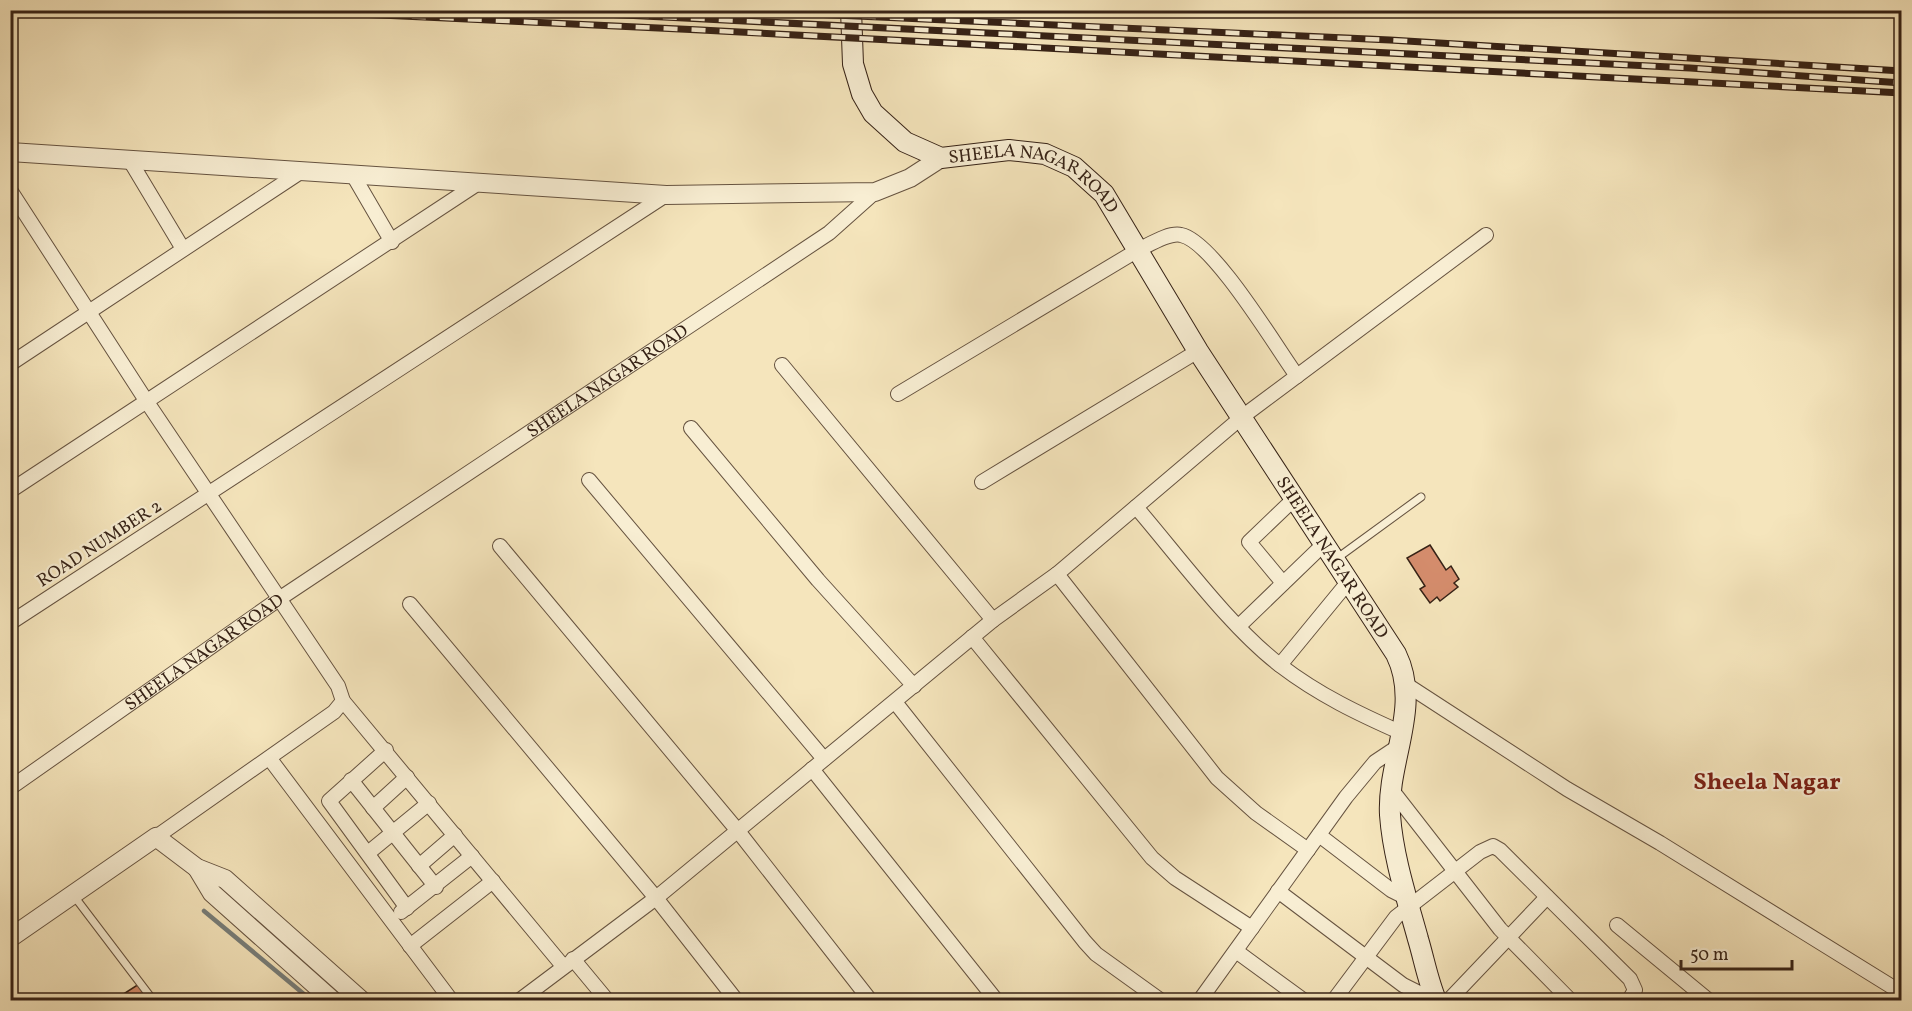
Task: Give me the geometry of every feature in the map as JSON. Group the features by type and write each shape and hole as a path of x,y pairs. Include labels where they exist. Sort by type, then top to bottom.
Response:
{"main road":[{"path":"851,10 853,64 862,94 873,113 905,142 941,158"},
{"name":"SHEELA NAGAR ROAD","path":"941,158 1009,150 1036,153 1058,159 1074,167 1104,194 1198,351 1396,654 1404,670 1407,685 1406,713 1391,789 1393,838 1408,902 1439,999"}],"street":[{"path":"10,152 666,195 875,192"},
{"name":"SHEELA NAGAR ROAD","path":"10,788 279,599 829,233 875,192 910,178 941,158"},
{"path":"129,159 183,249"},
{"path":"10,364 302,171"},
{"path":"353,175 392,242"},
{"path":"10,491 477,184"},
{"path":"10,189 147,402 338,686 343,701 493,881 568,963 607,1000"},
{"name":"ROAD NUMBER 2","path":"10,623 666,195"},
{"path":"898,394 1138,250 1176,234 1190,238 1203,247 1297,376"},
{"path":"520,1000 656,898 993,620 1057,574 1242,417 1486,235"},
{"path":"982,482 1198,351"},
{"path":"782,365 993,620"},
{"path":"691,428 818,580 914,686"},
{"path":"590,480 824,759"},
{"path":"1283,583 1249,542 1295,498"},
{"path":"1136,507 1239,626 1280,665 1344,708 1400,740 1375,762 1318,835 1200,1000"},
{"path":"500,546 738,831 870,1000"},
{"path":"1239,626 1283,583 1330,552"},
{"path":"1057,574 1217,778 1256,813 1308,850"},
{"path":"1280,665 1349,582"},
{"path":"410,604 656,898 736,1000"},
{"path":"972,638 1152,858 1175,878 1252,928"},
{"path":"1407,685 1567,789 1660,843 1902,993"},
{"path":"10,938 270,759 334,712 343,701"},
{"path":"895,702 1085,942 1096,954 1160,1000"},
{"path":"386,750 329,801 407,908"},
{"path":"270,759 389,921 451,1000"},
{"path":"812,769 996,1000"},
{"path":"373,808 407,777"},
{"path":"351,780 436,887"},
{"path":"1391,789 1508,937 1570,1000"},
{"path":"368,853 429,803"},
{"path":"419,866 455,835"},
{"path":"1318,835 1408,902"},
{"path":"156,837 197,868 225,879 361,1000"},
{"path":"1334,1000 1408,902 1456,872 1480,852 1493,846 1500,850 1630,979 1635,990 1629,1000"},
{"path":"389,921 436,887 472,856"},
{"path":"197,868 212,893 332,1000"},
{"path":"410,946 493,881"},
{"path":"1278,891 1403,985 1421,994 1439,999 1508,937 1547,897"},
{"path":"1617,925 1707,1000"},
{"path":"1236,951 1303,1000"}],"lane":[{"path":"1330,552 1421,496"},
{"path":"74,896 153,1000"}],"building":[{"path":"1430,545 1446,570 1451,566 1459,579 1454,583 1458,587 1440,601 1437,597 1430,603 1420,589 1425,586 1407,558"},
{"path":"139,984 151,1000 114,1000"}],"waterway":[{"path":"204,911 311,1000"}],"railway":[{"path":"272,10 701,30 1902,93"},
{"path":"523,10 1690,68 1902,83"},
{"path":"722,10 1390,40 1902,71"}],"district":[{"name":"Sheela Nagar","path":"1767,781"}]}
